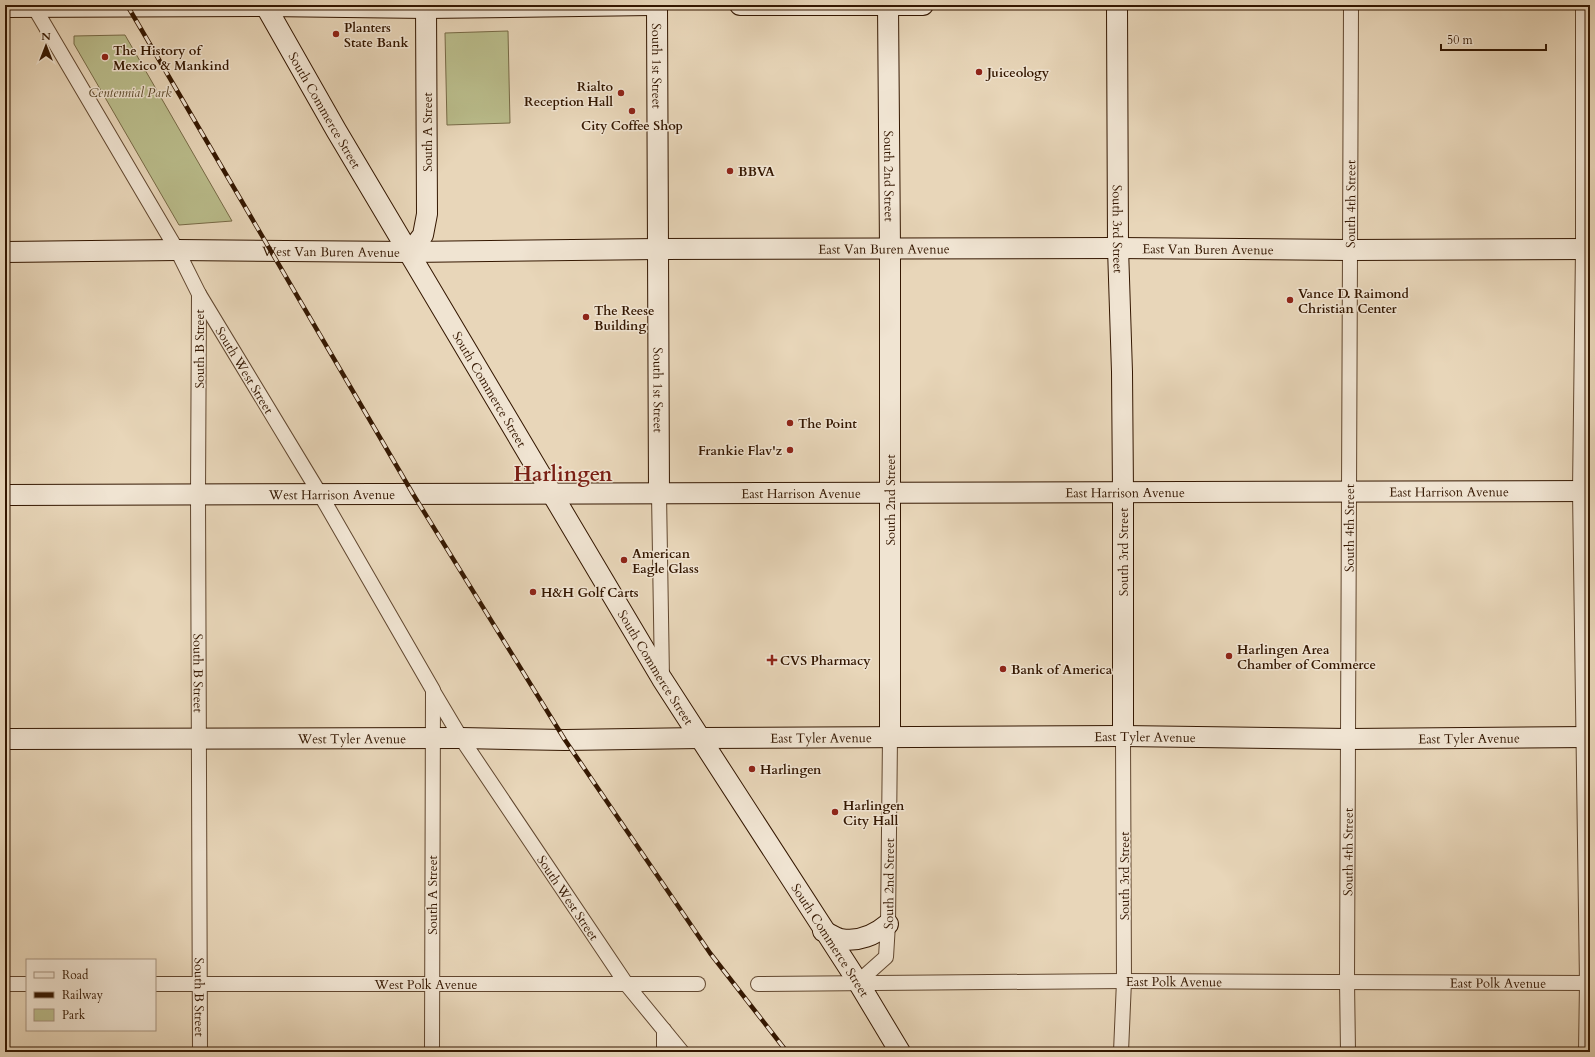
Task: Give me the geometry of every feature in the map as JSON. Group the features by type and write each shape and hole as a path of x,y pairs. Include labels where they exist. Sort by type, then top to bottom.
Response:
{"street":[{"path":"5,7 651,5"},
{"name":"South 1st Street","path":"657,5 659,494 662,679"},
{"path":"740,5 923,5"},
{"name":"South 2nd Street","path":"858,982 886,957 888,924 890,737 890,249 888,5"},
{"name":"South 3rd Street","path":"1117,5 1118,248 1122,372 1123,493 1124,981 1121,1052"},
{"name":"South 4th Street","path":"1348,1052 1349,250 1351,5"},
{"path":"1583,5 1587,249 1585,491 1588,983 1586,1052"},
{"name":"South Commerce Street","path":"265,6 336,130 410,252 662,679 858,982 900,1052"},
{"name":"South A Street","path":"410,252 423,235 427,214 426,6"},
{"name":"South West Street","path":"34,8 177,250 200,294 320,494 461,738 628,985 682,1052"},
{"name":"East Van Buren Avenue","path":"658,249 1587,249"},
{"name":"West Van Buren Avenue","path":"5,252 177,250 410,252 658,249"},
{"name":"South B Street","path":"200,294 198,495 200,1052"},
{"name":"East Harrison Avenue","path":"659,494 1585,491"},
{"name":"West Harrison Avenue","path":"5,495 659,494"},
{"path":"432,738 433,690"},
{"name":"East Tyler Avenue","path":"700,738 1123,736 1349,739 1587,737"},
{"name":"West Tyler Avenue","path":"5,738 461,738 565,740 700,738"},
{"name":"South A Street","path":"432,738 432,1052"},
{"path":"824,931 840,939 858,939 877,933 888,924"},
{"name":"East Polk Avenue","path":"758,984 1124,981 1588,983"},
{"path":"5,984 26,984"},
{"name":"West Polk Avenue","path":"156,984 698,984"},
{"path":"664,1030 664,1052"}],"green space":[{"path":"508,31 510,123 447,125 445,33"},
{"name":"Centennial Park","path":"125,35 232,221 179,225 74,44 74,36"}],"railway":[{"path":"127,5 413,494 565,740 710,953 787,1052"}],"place":[{"name":"Planters State Bank","path":"336,34"},
{"name":"The History of Mexico & Mankind","path":"105,57"},
{"name":"Juiceology","path":"979,72"},
{"name":"Rialto Reception Hall","path":"621,93"},
{"name":"City Coffee Shop","path":"632,111"},
{"name":"BBVA","path":"730,171"},
{"name":"Vance D. Raimond Christian Center","path":"1290,300"},
{"name":"The Reese Building","path":"586,317"},
{"name":"The Point","path":"790,423"},
{"name":"Frankie Flav'z","path":"790,450"},
{"name":"American Eagle Glass","path":"624,560"},
{"name":"H&H Golf Carts","path":"533,592"},
{"name":"Harlingen Area Chamber of Commerce","path":"1229,656"},
{"name":"CVS Pharmacy","path":"772,660"},
{"name":"Bank of America","path":"1003,669"},
{"name":"Harlingen","path":"752,769"},
{"name":"Harlingen City Hall","path":"835,812"}],"district":[{"name":"Harlingen","path":"563,474"}]}
